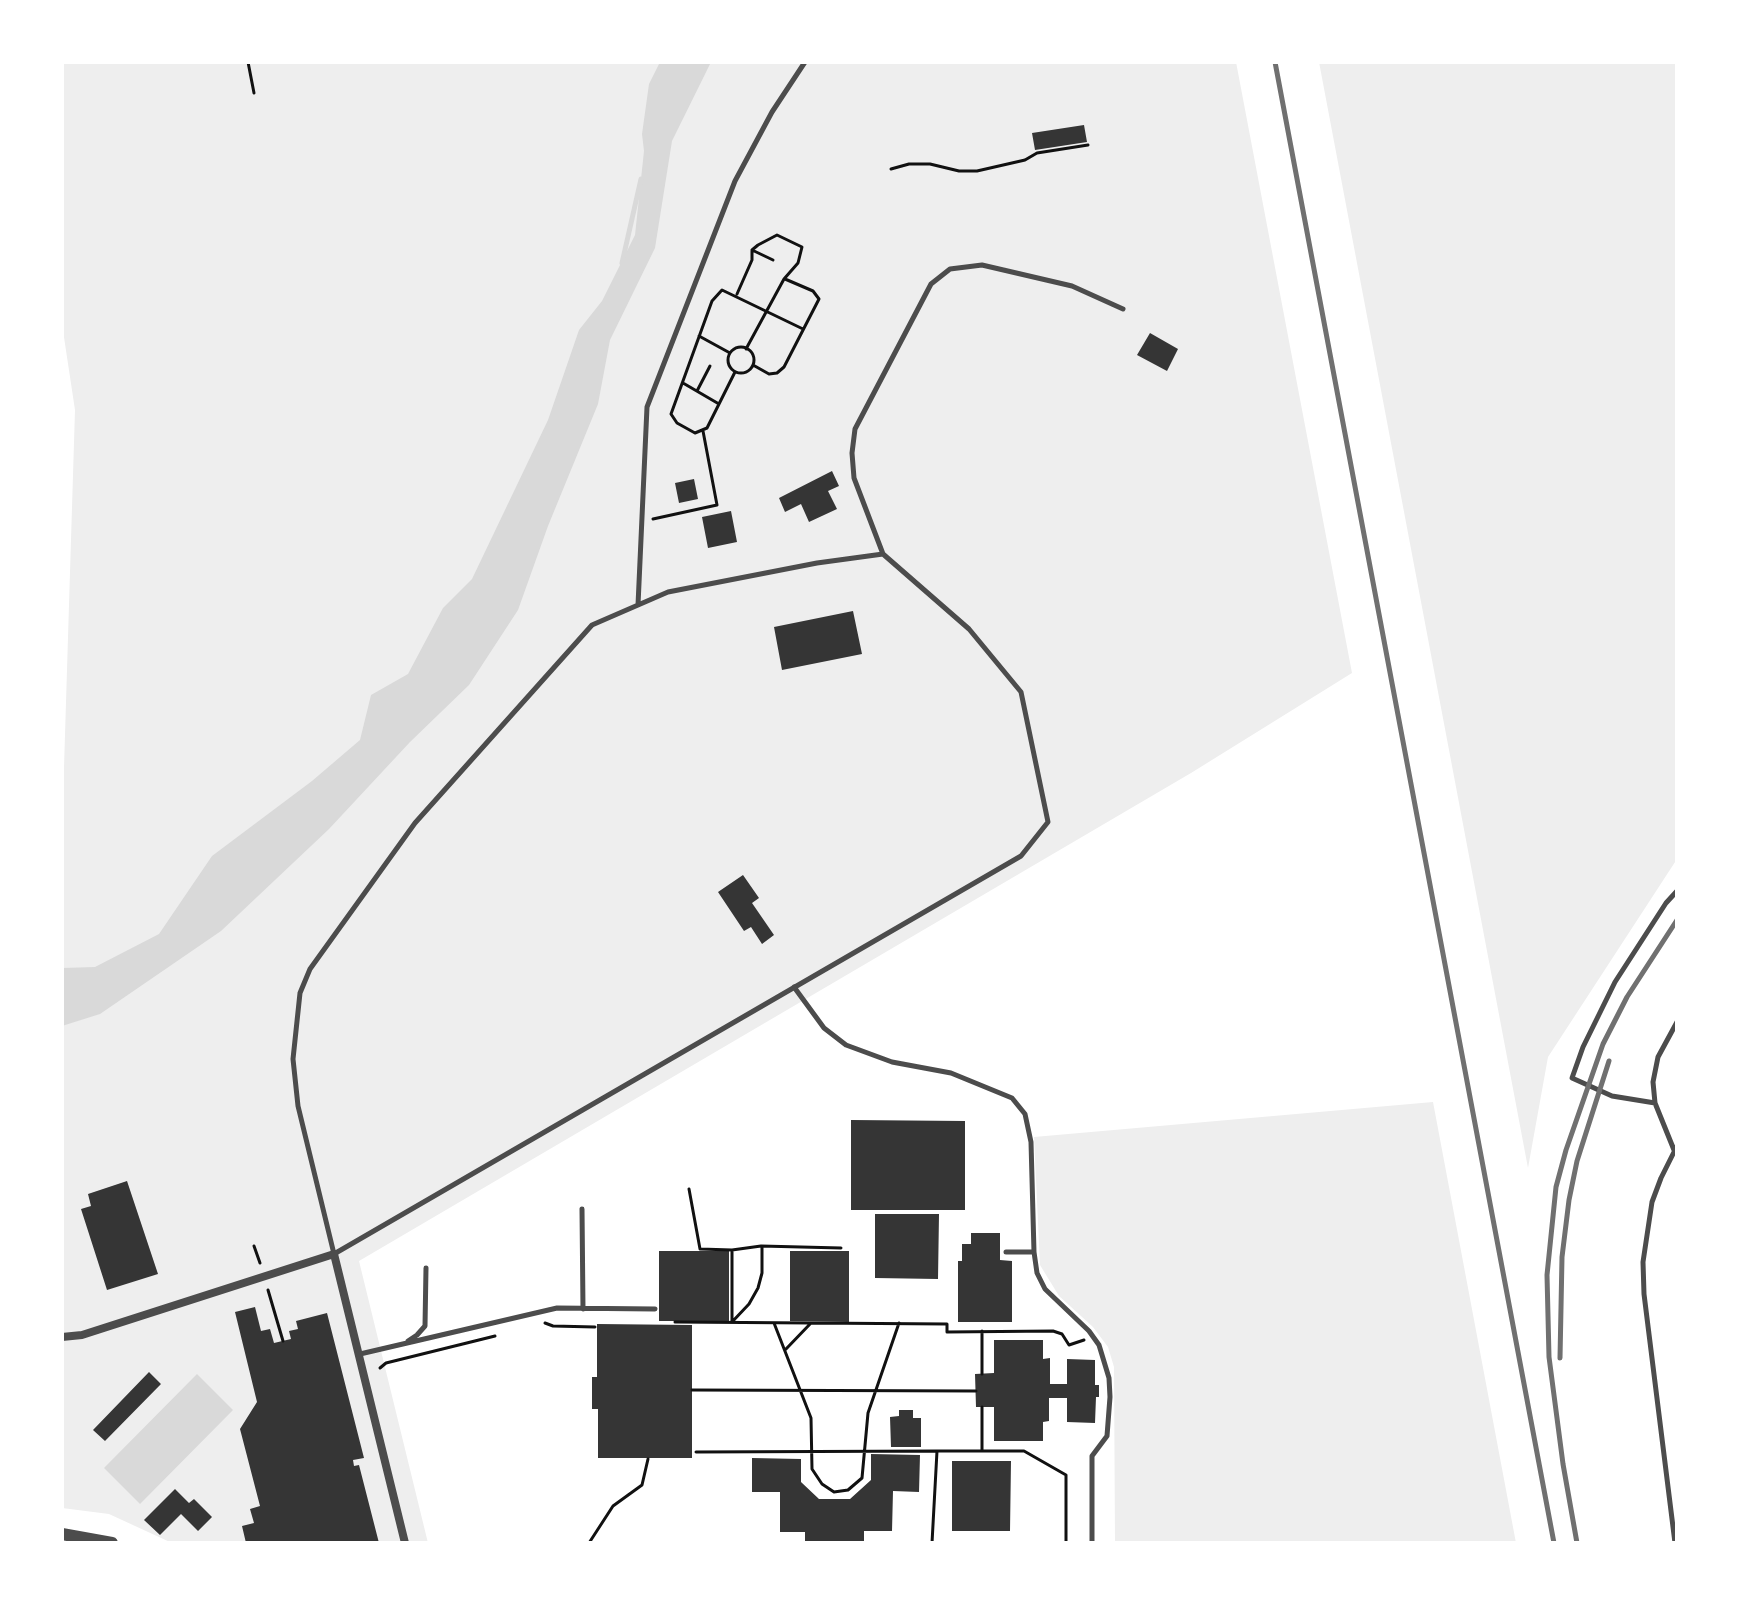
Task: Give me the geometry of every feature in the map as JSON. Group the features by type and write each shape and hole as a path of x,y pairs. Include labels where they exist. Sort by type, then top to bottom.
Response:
{"street":[{"path":"62,1337 82,1335 334,1254 405,1543"},
{"path":"62,1534 112,1543"}],"lane":[{"path":"638,605 647,407 735,181 772,112 805,62"},
{"path":"883,554 817,563 668,592 592,625 415,823 310,969 300,993 294,1029 295,1083 302,1131 334,1254 1021,856 1048,822 1021,692 969,629 883,554 854,478 852,453 855,429 931,284 950,269 982,265 1072,286 1123,309"},
{"path":"1655,1103 1612,1096 1572,1078 1583,1047 1615,982 1677,891"},
{"path":"794,987 824,1028 846,1045 892,1062 951,1073 1012,1098 1025,1114 1031,1142 1037,1273 1045,1289 1099,1345 1105,1361 1110,1397 1107,1436 1092,1456 1092,1543"},
{"path":"1675,1543 1644,1294 1643,1262 1652,1202 1675,1148 1655,1103 1653,1082 1658,1057 1677,1022"},
{"path":"582,1209 583,1309"},
{"path":"1006,1252 1034,1252"},
{"path":"400,1345 425,1326 426,1268"},
{"path":"359,1355 557,1308 655,1309"}],"path":[{"path":"248,62 254,93"},
{"path":"891,169 909,164 930,164 959,171 977,171 1025,160 1037,153 1088,145"},
{"path":"746,349 784,279 798,263 802,247 777,235 752,250"},
{"path":"752,250 773,260"},
{"path":"736,295 752,260 752,250"},
{"path":"753,365 769,374 777,373 784,367 818,296 784,279"},
{"path":"703,431 695,433 677,423 671,414 712,301 722,290 803,329"},
{"path":"699,336 730,353"},
{"path":"736,348 746,349 753,357 753,365 743,373 735,372 729,366 730,353 736,348"},
{"path":"697,391 710,366"},
{"path":"642,521 717,505 703,431 735,372"},
{"path":"683,383 719,404"},
{"path":"689,1189 700,1249 732,1250 761,1246 841,1248"},
{"path":"254,1246 260,1263"},
{"path":"732,1322 753,1299 758,1288 762,1273 761,1246"},
{"path":"732,1250 732,1322"},
{"path":"268,1290 283,1341"},
{"path":"675,1322 947,1324 947,1332 1053,1331 1062,1334 1069,1345 1080,1343 1091,1335"},
{"path":"774,1323 812,1423 812,1469 816,1477 834,1492 848,1490 862,1478 866,1422 899,1323"},
{"path":"784,1350 811,1323"},
{"path":"538,1324 595,1327"},
{"path":"982,1331 982,1374"},
{"path":"380,1368 386,1363 503,1334"},
{"path":"692,1390 976,1391"},
{"path":"982,1407 982,1451"},
{"path":"932,1543 937,1451"},
{"path":"696,1452 1024,1451 1066,1475 1066,1543"},
{"path":"589,1543 613,1506 642,1485 648,1459"}],"shaded area":[{"path":"62,62 1236,62 1352,673 1191,773 359,1261 428,1543 172,1543 109,1514 62,1508 62,832 75,410 62,324"},
{"path":"660,62 711,62 672,141 655,248 610,340 598,404 548,526 518,610 469,685 410,742 329,829 221,931 100,1014 62,1026 62,968 95,967 159,934 212,856 312,781 360,740 371,695 408,674 443,608 472,579 548,420 579,330 602,301 635,235 649,84"},
{"path":"1319,62 1677,62 1677,859 1548,1057 1528,1168"},
{"path":"1433,1102 1516,1543 1115,1543 1114,1367 1108,1347 1093,1327 1059,1296 1040,1265 1034,1137"},
{"path":"197,1374 233,1410 140,1504 104,1468"}],"building":[{"path":"1084,125 1087,142 1035,150 1032,133"},
{"path":"1150,333 1178,349 1167,371 1137,355"},
{"path":"832,471 839,486 828,491 837,509 809,522 801,504 785,512 779,498"},
{"path":"694,479 698,499 679,503 675,483"},
{"path":"731,511 737,542 708,548 702,517"},
{"path":"853,611 862,654 782,670 774,627"},
{"path":"743,875 759,898 752,903 774,935 762,944 751,927 744,931 718,892"},
{"path":"851,1120 965,1121 965,1210 851,1210"},
{"path":"127,1181 158,1274 107,1290 81,1209 91,1206 88,1194"},
{"path":"875,1214 939,1214 938,1279 875,1278"},
{"path":"971,1233 1000,1233 1000,1260 1012,1261 1012,1322 958,1322 958,1261 962,1261 962,1244 971,1244"},
{"path":"659,1251 729,1251 729,1321 659,1321"},
{"path":"790,1251 849,1251 849,1322 790,1321"},
{"path":"255,1307 261,1331 270,1329 274,1343 291,1339 289,1331 298,1329 296,1321 327,1313 364,1458 353,1460 354,1466 359,1465 379,1543 246,1543 242,1526 254,1523 250,1509 260,1506 240,1429 257,1402 235,1312"},
{"path":"597,1324 692,1325 692,1458 598,1458 598,1409 592,1409 592,1377 597,1377"},
{"path":"994,1340 1043,1340 1043,1359 1050,1358 1050,1384 1067,1384 1067,1359 1095,1360 1095,1385 1099,1385 1099,1397 1096,1397 1095,1423 1067,1422 1067,1398 1049,1398 1049,1421 1043,1422 1043,1441 994,1441 994,1407 976,1407 975,1374 994,1373"},
{"path":"149,1372 161,1384 105,1441 93,1430"},
{"path":"899,1410 913,1410 913,1418 921,1418 921,1447 891,1447 890,1417 899,1416"},
{"path":"871,1454 920,1455 919,1492 893,1491 892,1531 864,1531 864,1543 805,1543 805,1532 780,1532 780,1492 752,1492 752,1458 801,1459 801,1482 819,1499 850,1499 871,1480"},
{"path":"952,1461 1011,1461 1010,1531 952,1531"},
{"path":"175,1489 189,1503 194,1499 212,1517 198,1531 181,1514 160,1535 144,1520"}],"waterway":[{"path":"622,263 641,179"}],"railway":[{"path":"1275,62 1554,1543"},
{"path":"1577,1543 1549,1357 1547,1275 1556,1187 1603,1044 1627,997 1677,920"},
{"path":"1560,1358 1562,1257 1569,1200 1577,1161 1609,1061"}]}
